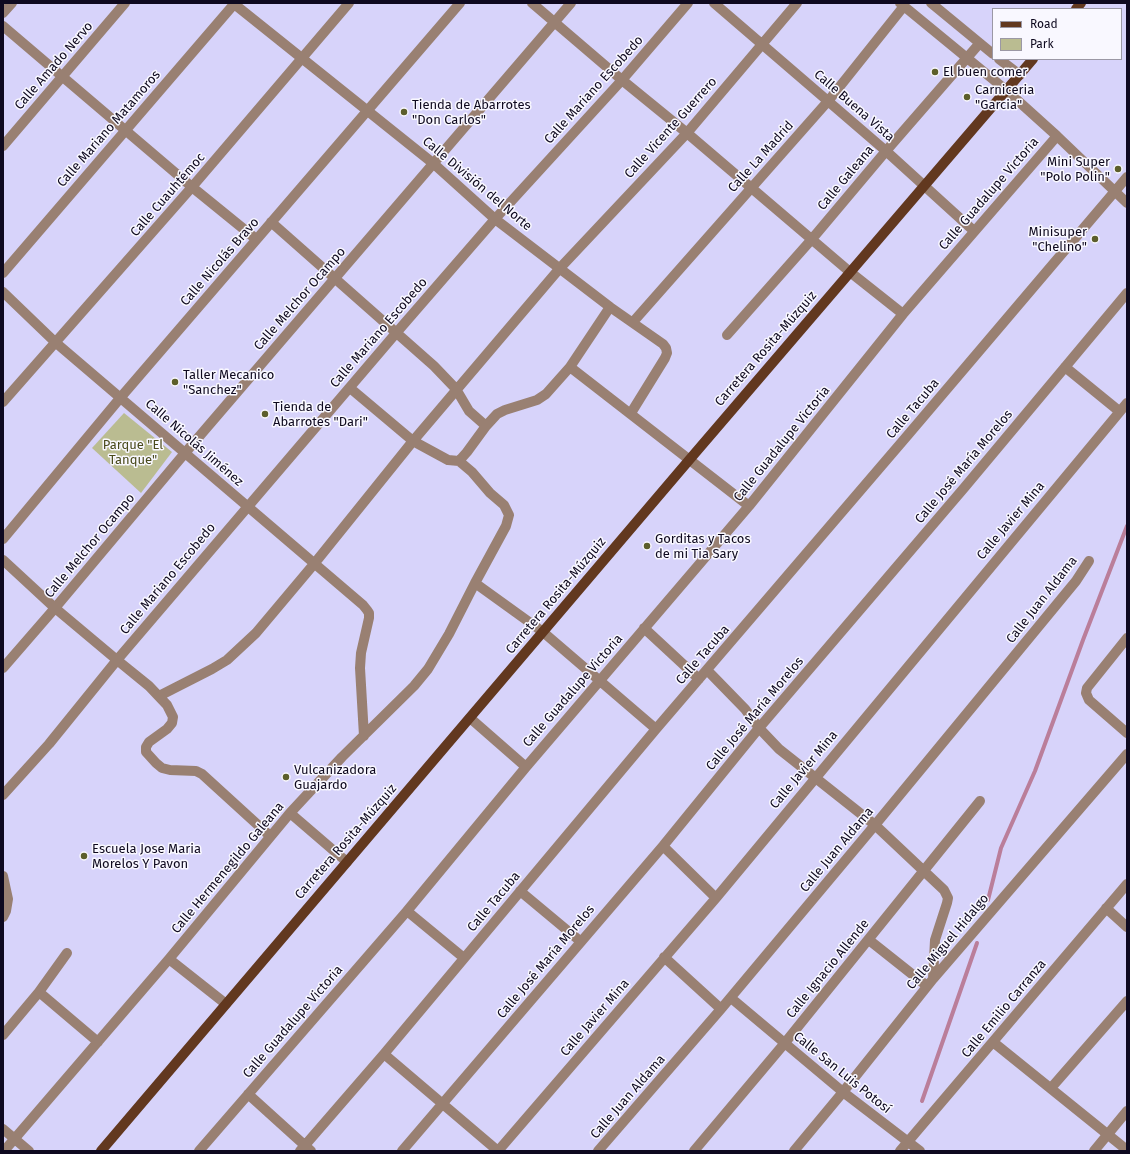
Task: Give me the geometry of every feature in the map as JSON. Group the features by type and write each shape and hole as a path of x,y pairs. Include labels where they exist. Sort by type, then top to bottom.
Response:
{"main road":[{"name":"Carretera Rosita-Múzquiz","path":"101,1151 924,184 1032,60"}],"street":[{"path":"3,13 12,3"},
{"name":"Calle Amado Nervo","path":"3,146 126,3"},
{"name":"Calle División del Norte","path":"234,3 434,164 495,219 610,308 633,322 663,344 667,353 665,358 630,413"},
{"name":"Calle Mariano Matamoros","path":"3,273 234,3"},
{"name":"Calle Cuauhtémoc","path":"3,402 303,59 349,3"},
{"name":"Calle Nicolás Bravo","path":"3,539 121,397 460,3"},
{"path":"532,3 622,80 687,132 850,272 903,314"},
{"name":"Calle Melchor Ocampo","path":"3,668 56,608 186,453 572,3"},
{"name":"Calle Mariano Escobedo","path":"3,795 49,744 116,660 397,332 495,219 622,80 688,3"},
{"name":"Calle Buena Vista","path":"714,3 829,100 924,184 974,231"},
{"name":"Calle Vicente Guerrero","path":"159,696 227,660 256,633 456,389 560,268 687,132 797,3"},
{"path":"931,3 992,53"},
{"path":"902,5 1006,90 1127,203"},
{"name":"Calle La Madrid","path":"633,322 829,100 902,5"},
{"path":"3,26 256,240"},
{"name":"Calle Galeana","path":"812,239 979,44"},
{"path":"1000,60 1020,75"},
{"name":"Calle Guadalupe Victoria","path":"200,1151 407,911 526,767 749,506 903,314 1057,136"},
{"name":"Calle Tacuba","path":"305,1149 656,729 1127,177"},
{"path":"271,222 434,366 456,389 469,411 486,426"},
{"path":"727,335 812,239"},
{"name":"Calle Nicolás Jiménez","path":"3,292 55,342 363,605 369,614 361,652 360,668 364,736"},
{"name":"Calle José María Morelos","path":"402,1151 662,846 759,728 1127,294"},
{"path":"350,388 413,441 448,460 459,461 486,426 498,414 505,410 543,398 570,367 610,308"},
{"path":"570,367 749,506"},
{"path":"1065,367 1120,411"},
{"name":"Calle Javier Mina","path":"498,1151 716,898 1127,403"},
{"name":"Calle Hermenegildo Galeana","path":"4,1151 169,959 290,813 323,777 414,686 428,669 449,634 506,526 509,515 504,505 490,493 472,472 459,461"},
{"path":"3,560 116,660 149,686 171,711 173,717 172,723 167,729 149,742 146,747 146,752 150,757 162,768 170,770 196,771 202,774 270,836"},
{"name":"Calle Juan Aldama","path":"598,1151 731,998 875,825 1076,581 1089,561"},
{"path":"475,583 543,632 656,729"},
{"path":"644,628 699,679"},
{"path":"1127,638 1087,688 1086,693 1089,700 1127,734"},
{"path":"707,670 745,709 759,728 779,748 875,825 944,890 948,898 935,940 930,982 869,940"},
{"path":"470,718 526,767"},
{"name":"Calle Miguel Hidalgo","path":"794,1151 930,982 1127,754"},
{"name":"Calle Ignacio Allende","path":"694,1151 869,940 980,801"},
{"path":"290,813 347,862"},
{"path":"662,846 716,898"},
{"path":"3,876 8,899 5,914"},
{"name":"Calle Emilio Carranza","path":"900,1151 1127,884"},
{"path":"520,891 580,941"},
{"path":"1106,908 1127,927"},
{"path":"407,911 464,958"},
{"path":"3,1035 39,992 67,953"},
{"path":"664,957 721,1009"},
{"path":"169,959 226,1004"},
{"path":"39,992 98,1042"},
{"name":"Calle San Luis Potosí","path":"731,998 843,1092 920,1151"},
{"path":"1051,1088 1127,1001"},
{"path":"993,1042 1127,1150"},
{"path":"384,1054 498,1151"},
{"path":"248,1094 305,1149"},
{"path":"1094,1151 1127,1111"},
{"path":"3,1129 29,1151"}],"green space":[{"name":"Parque \"El Tanque\"","path":"124,413 172,452 141,493 92,448"}],"waterway":[{"path":"988,900 1001,848 1035,771 1127,526"},
{"path":"922,1101 977,943"}],"place":[{"name":"El buen comer","path":"935,72"},
{"name":"Carniceria \"Garcia\"","path":"967,97"},
{"name":"Tienda de Abarrotes \"Don Carlos\"","path":"404,112"},
{"name":"Mini Super \"Polo Polin\"","path":"1118,169"},
{"name":"Minisuper \"Chelino\"","path":"1095,239"},
{"name":"Taller Mecanico \"Sanchez\"","path":"175,382"},
{"name":"Tienda de Abarrotes \"Dari\"","path":"265,414"},
{"name":"Gorditas y Tacos de mi Tia Sary","path":"647,546"},
{"name":"Vulcanizadora Guajardo","path":"286,777"},
{"name":"Escuela Jose Maria Morelos Y Pavon","path":"84,856"}]}
